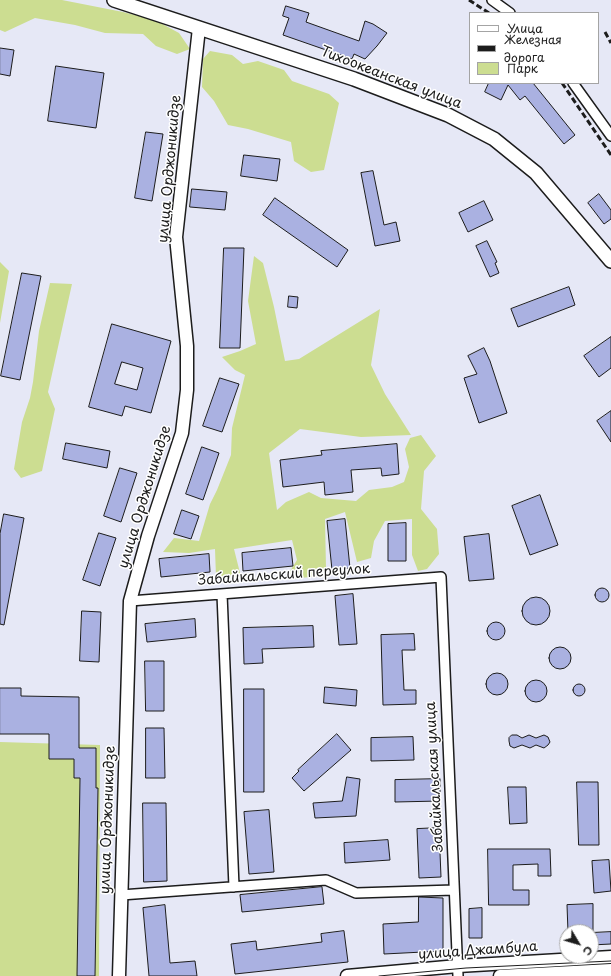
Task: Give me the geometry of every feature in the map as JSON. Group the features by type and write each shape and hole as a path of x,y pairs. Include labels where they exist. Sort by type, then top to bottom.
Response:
{"main road":[{"name":"Тихоокеанская улица","path":"114,0 354,79 448,115 494,139 536,173 611,261"}],"street":[{"path":"492,0 509,12"},
{"name":"улица Орджоникидзе","path":"119,976 130,601 148,536 182,433 187,390 186,346 176,237 199,28"},
{"path":"574,84 611,136"},
{"name":"Забайкальский переулок","path":"130,601 441,577"},
{"name":"Забайкальская улица","path":"441,577 458,971"},
{"path":"222,594 234,887"},
{"path":"121,895 326,880 356,893 454,890"},
{"name":"улица Джамбула","path":"347,976 458,971 611,957"},
{"name":"улица Джамбула","path":"500,976 611,970"}],"green space":[{"path":"0,0 62,0 155,20 179,33 190,49 177,54 156,46 143,34 105,33 75,25 35,18 5,32 0,30"},
{"path":"210,51 232,55 243,64 258,61 284,70 292,81 329,94 339,103 324,170 311,172 294,161 291,142 248,129 228,125 214,101 202,87 203,59"},
{"path":"254,256 263,263 285,361 299,359 380,309 371,365 385,394 411,435 361,437 300,429 269,453 277,510 286,502 309,492 321,498 356,501 369,490 392,487 404,482 409,467 405,449 410,438 421,435 436,456 424,471 421,509 437,529 439,554 427,569 418,571 412,555 412,519 385,521 374,541 371,558 357,562 345,512 325,519 326,568 319,576 292,579 287,576 297,560 292,540 234,549 241,577 216,577 215,549 189,553 163,552 174,538 199,541 210,504 231,455 232,428 245,375 235,370 222,357 256,344 248,301"},
{"path":"0,262 9,271 0,323"},
{"path":"50,283 72,284 48,392 55,409 42,471 21,478 14,469 22,422 30,398 39,331"},
{"path":"0,742 100,745 99,976 0,976"}],"building":[{"path":"286,6 309,13 306,22 359,41 365,21 387,33 365,59 354,54 352,59 283,35 289,18 283,16"},
{"path":"0,48 14,50 10,76 0,74"},
{"path":"56,66 104,73 96,128 48,121"},
{"path":"489,84 534,84 575,135 564,144 525,96 520,100 508,85 501,100 485,92"},
{"path":"146,132 163,134 152,201 135,198"},
{"path":"244,155 280,159 277,181 241,176"},
{"path":"373,171 384,225 396,222 400,241 375,246 361,173"},
{"path":"192,189 227,192 225,210 190,207"},
{"path":"599,194 611,210 611,219 604,224 588,203"},
{"path":"275,198 348,250 337,267 263,215"},
{"path":"484,201 493,220 468,232 459,213"},
{"path":"487,241 497,262 495,263 499,273 490,277 476,246"},
{"path":"224,248 244,248 240,348 220,348"},
{"path":"22,273 41,276 20,380 1,376"},
{"path":"569,287 575,305 518,327 511,309"},
{"path":"289,296 298,297 297,308 288,307"},
{"path":"112,324 171,341 151,413 125,406 122,416 89,407","holes":["122,362 143,368 137,390 115,384"]},
{"path":"611,337 611,368 599,377 584,356"},
{"path":"484,348 490,361 507,413 479,423 464,378 477,374 468,356"},
{"path":"220,378 239,384 222,432 203,426"},
{"path":"611,411 611,442 597,421"},
{"path":"66,443 110,451 107,468 63,459"},
{"path":"397,444 399,474 382,476 381,468 351,470 353,492 325,495 324,482 283,487 280,460 322,455 321,451"},
{"path":"202,447 219,453 203,500 186,494"},
{"path":"120,468 137,473 121,522 104,516"},
{"path":"540,495 558,545 530,555 512,506"},
{"path":"182,510 199,516 191,539 174,534"},
{"path":"4,514 24,518 4,625 0,624 0,534"},
{"path":"345,519 350,568 332,570 327,521"},
{"path":"406,523 406,561 388,561 388,524"},
{"path":"99,533 116,538 100,586 83,580"},
{"path":"489,534 494,579 469,581 464,537"},
{"path":"291,548 293,566 243,571 242,553"},
{"path":"209,554 210,572 161,577 159,559"},
{"path":"602,588 607,590 609,595 607,600 602,602 597,600 595,595 597,590"},
{"path":"353,594 357,644 339,645 335,596"},
{"path":"536,597 546,601 550,611 546,621 536,625 526,621 522,611 526,601"},
{"path":"82,611 101,612 99,662 80,661"},
{"path":"195,619 196,637 147,642 145,624"},
{"path":"496,622 502,625 505,631 502,637 496,640 490,637 487,631 490,625"},
{"path":"313,626 314,647 262,649 263,663 244,664 243,628"},
{"path":"414,634 415,650 402,650 404,690 416,690 416,704 383,705 381,635"},
{"path":"560,647 568,650 571,658 568,666 560,669 552,666 549,658 552,650"},
{"path":"145,661 164,661 164,711 146,711"},
{"path":"497,673 505,676 508,684 505,692 497,695 489,692 486,684 489,676"},
{"path":"536,680 544,683 547,691 544,699 536,702 528,699 525,691 528,683"},
{"path":"579,684 583,686 585,690 583,694 579,696 575,694 573,690 575,686"},
{"path":"325,687 357,690 356,706 324,703"},
{"path":"0,688 21,688 21,696 79,697 79,748 96,748 96,788 98,788 95,976 77,976 80,778 74,778 74,759 49,759 49,734 0,734"},
{"path":"244,689 264,689 264,792 244,792"},
{"path":"146,728 164,728 165,778 146,778"},
{"path":"337,734 351,750 304,791 292,778 299,771 298,770"},
{"path":"512,735 517,735 522,738 529,735 536,738 544,735 548,737 550,742 544,748 536,745 530,748 522,745 514,748 510,746 509,741 509,738"},
{"path":"413,737 414,760 371,761 371,738"},
{"path":"347,777 360,779 356,816 315,818 313,803 342,801"},
{"path":"440,779 440,801 395,802 395,780"},
{"path":"577,782 598,782 599,845 579,845"},
{"path":"508,787 526,787 527,823 510,824"},
{"path":"143,803 166,803 167,881 144,882"},
{"path":"269,810 274,872 249,874 244,812"},
{"path":"439,828 441,877 419,878 417,829"},
{"path":"388,840 390,860 345,863 344,843"},
{"path":"488,849 550,849 551,876 538,876 538,864 513,865 513,890 529,890 529,905 489,905"},
{"path":"609,860 611,891 594,893 592,861"},
{"path":"322,887 324,904 242,912 240,895"},
{"path":"419,897 443,898 443,951 384,954 383,924 418,922"},
{"path":"593,904 593,924 568,924 567,905"},
{"path":"165,905 170,963 195,961 197,976 149,976 143,908"},
{"path":"482,908 482,938 469,938 469,909"},
{"path":"344,931 348,962 235,974 231,944 256,941 257,950 322,942 321,934"},
{"path":"611,932 611,944 599,945 599,933"}],"tram line":[{"path":"379,976 466,968 611,961"}],"railway":[{"path":"469,0 487,12"},
{"path":"605,32 611,43"},
{"path":"563,84 611,155"}]}
